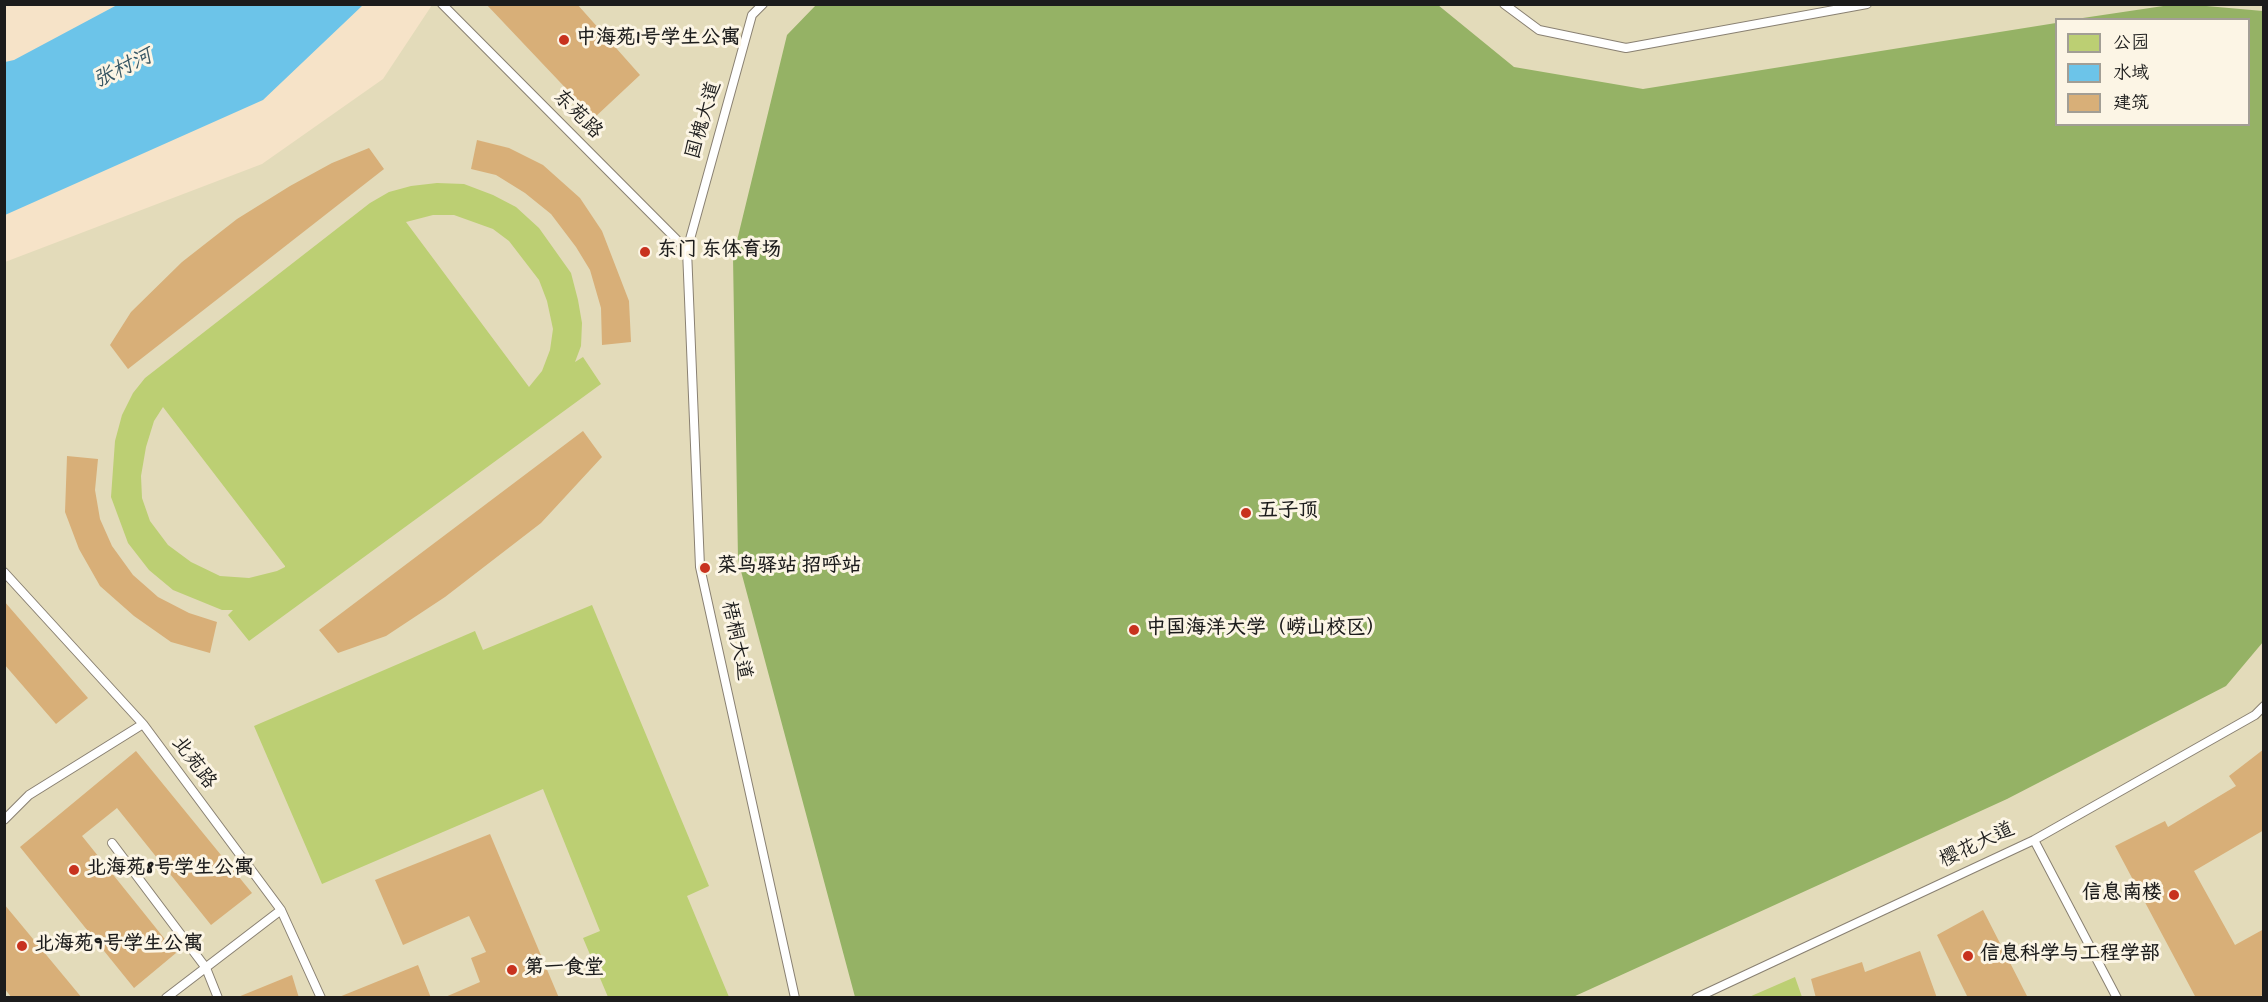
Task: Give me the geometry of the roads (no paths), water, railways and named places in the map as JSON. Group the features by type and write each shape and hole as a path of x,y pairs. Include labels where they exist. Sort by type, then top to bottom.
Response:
{"lane":[{"name":"东苑路","path":"442,4 687,250"},
{"name":"国槐大道","path":"687,250 752,15 763,4"},
{"path":"1504,4 1539,30 1626,48 1867,4"},
{"name":"梧桐大道","path":"687,250 700,567 795,998"},
{"name":"北苑路","path":"4,572 143,724 281,910 321,998"},
{"name":"樱花大道","path":"1698,997 2034,840 2255,715 2264,706"},
{"path":"4,820 29,795 143,724"},
{"path":"2034,840 2117,998"},
{"path":"112,843 206,968 218,998"},
{"path":"166,998 281,910"}],"water":[{"name":"张村河","path":"117,5 363,5 263,100 5,215 5,62 14,60"}],"place":[{"name":"中海苑1号学生公寓","path":"564,40"},
{"name":"东门 东体育场","path":"645,252"},
{"name":"五子顶","path":"1246,513"},
{"name":"菜鸟驿站 招呼站","path":"705,568"},
{"name":"中国海洋大学（崂山校区）","path":"1134,630"},
{"name":"北海苑8号学生公寓","path":"74,870"},
{"name":"信息南楼","path":"2174,895"},
{"name":"北海苑9号学生公寓","path":"22,946"},
{"name":"信息科学与工程学部","path":"1968,956"},
{"name":"第一食堂","path":"512,970"}]}
